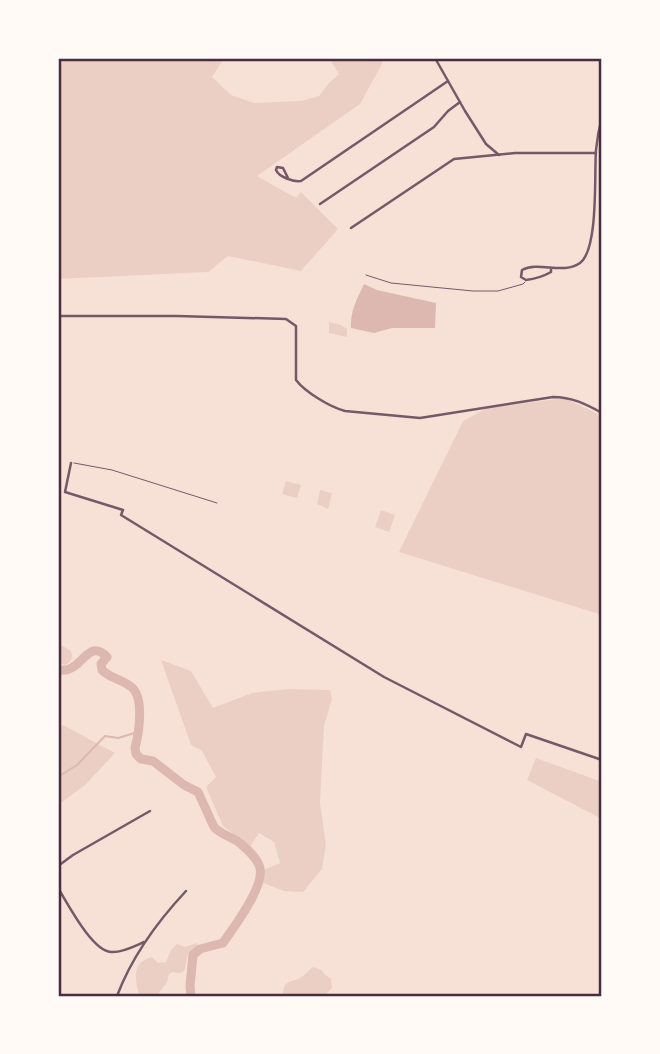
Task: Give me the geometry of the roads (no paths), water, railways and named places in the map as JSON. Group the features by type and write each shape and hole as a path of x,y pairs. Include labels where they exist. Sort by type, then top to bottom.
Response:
{"street":[{"path":"435,58 488,146 499,155"},
{"path":"288,178 295,182 301,181 448,81"},
{"path":"320,204 433,127 460,102"},
{"path":"551,269 547,274 526,280 520,274 525,268 551,269 579,264 587,251 595,209 596,153 602,117"},
{"path":"486,156 488,146"},
{"path":"351,228 454,159 515,153 596,153"},
{"path":"58,316 286,319 296,326 296,380 337,409 420,418 567,397 602,413"},
{"path":"71,463 65,492 123,510 121,515 384,677 521,747 526,734 602,760"},
{"path":"58,866 150,811"},
{"path":"58,888 93,943 109,952 116,952 144,942"},
{"path":"117,996 144,942 164,914 186,891"}],"lane":[{"path":"366,275 391,283 473,291 498,291 523,284 526,280"},
{"path":"71,463 112,470 217,503"}],"waterway":[{"path":"58,670 74,667 91,652 101,652 107,657 101,664 102,670 130,686 138,697 140,715 136,754 141,759 153,761 184,785 198,792 214,827 241,844 259,865 259,883 254,894 223,943 200,949 193,955 191,996"},
{"path":"58,777 77,765 105,736 118,738 138,732"}]}
